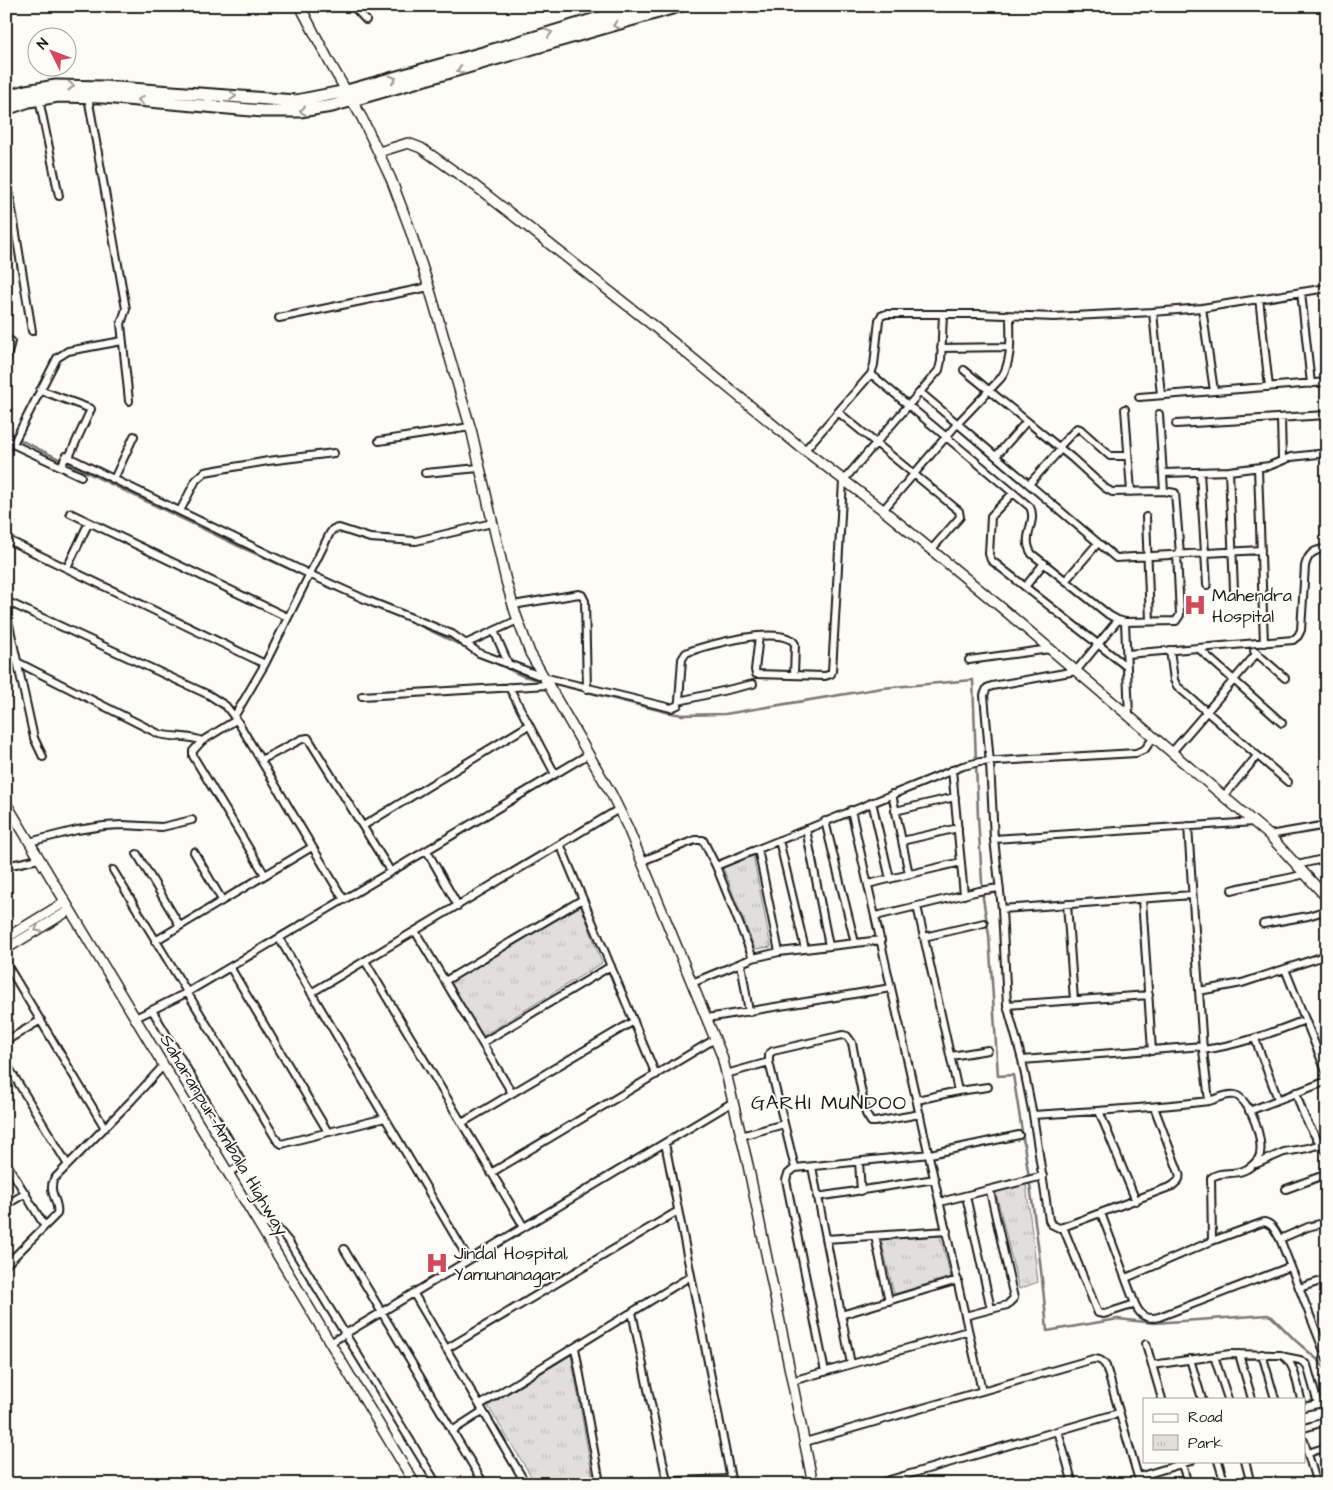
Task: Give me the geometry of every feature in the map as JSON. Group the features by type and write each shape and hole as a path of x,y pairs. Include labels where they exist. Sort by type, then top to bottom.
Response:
{"highway":[{"path":"6,109 39,99 58,96 300,112 332,106 350,96 614,10 640,6"},
{"path":"6,97 26,90 56,86 103,87 296,101 350,96 680,6"}],"street":[{"path":"300,6 379,152 408,224 429,287 470,427 513,605 530,654 619,809 715,1039 726,1074 741,1136 813,1484"},
{"path":"353,6 366,20"},
{"path":"88,97 126,309 121,321 129,401"},
{"path":"39,99 59,196"},
{"path":"379,152 408,143 421,148 474,185 635,312 804,451 883,510 1050,649 1269,835 1327,898"},
{"path":"6,173 32,331"},
{"path":"279,318 429,287"},
{"path":"804,451 871,374 874,365 879,320 881,316 886,314 1054,317 1153,312 1202,308 1327,288"},
{"path":"1301,292 1311,384"},
{"path":"1259,298 1269,387"},
{"path":"1202,308 1214,391"},
{"path":"1153,312 1161,395"},
{"path":"759,636 755,673 760,675 825,676 831,674 843,481 939,370 943,314"},
{"path":"883,510 958,423 1001,378 1006,370 1010,316"},
{"path":"6,362 11,341"},
{"path":"122,341 61,354 57,358 13,440 64,462 114,479 308,577 452,634 479,653 546,681 586,688 671,708 678,705 682,659 686,653 720,642 759,636 785,637 794,640 794,675"},
{"path":"941,348 1009,347"},
{"path":"871,374 1030,507 1032,511 1027,540 1028,548 1032,554 1109,615 1118,620 1125,622 1176,621 1179,619 1179,554 1176,495 1173,492 1164,491 1117,493 1105,488 1060,448 964,370"},
{"path":"1138,397 1327,382"},
{"path":"40,390 91,409 64,462"},
{"path":"920,392 1116,558 1261,550"},
{"path":"1124,409 1131,492"},
{"path":"838,412 959,511 961,514 931,550"},
{"path":"1159,414 1164,491"},
{"path":"1176,424 1327,415"},
{"path":"1281,418 1282,460"},
{"path":"996,456 1027,421"},
{"path":"378,441 470,427"},
{"path":"1029,484 1077,428 1110,456 1128,456"},
{"path":"114,479 134,436"},
{"path":"180,511 196,480 205,472 268,461 334,453"},
{"path":"1163,473 1258,468 1301,455 1327,453"},
{"path":"64,462 81,476"},
{"path":"425,473 479,468"},
{"path":"1258,468 1264,643"},
{"path":"1229,471 1234,590"},
{"path":"1200,472 1207,585"},
{"path":"1013,493 991,516 989,554 991,560 1128,667"},
{"path":"70,513 287,617"},
{"path":"1146,517 1150,621"},
{"path":"67,568 89,522"},
{"path":"265,875 193,756 195,748 202,741 235,718 330,533 333,529 339,528 370,538 416,541 492,523"},
{"path":"6,538 264,664"},
{"path":"1066,580 1098,543"},
{"path":"1127,654 1293,640 1301,630 1307,558 1312,552 1319,549 1327,549"},
{"path":"1025,587 1044,563"},
{"path":"513,605 578,594 582,595 585,601 586,688"},
{"path":"6,601 209,695 226,706 344,900"},
{"path":"6,611 34,738 43,757"},
{"path":"465,644 518,620"},
{"path":"1118,620 1076,671 988,688 984,696 994,839 1002,909 1007,1005 1022,1060 1033,1115 1049,1220 1055,1227 1063,1227 1172,1186 1178,1182 1180,1178 1154,1107"},
{"path":"1125,622 1129,716"},
{"path":"494,631 509,665"},
{"path":"1246,645 1285,678"},
{"path":"1198,648 1282,723"},
{"path":"968,660 1050,649"},
{"path":"1170,650 1174,680 1177,686 1288,782"},
{"path":"1172,752 1257,653"},
{"path":"17,662 159,734 188,736 202,741"},
{"path":"362,696 509,687 546,681"},
{"path":"679,701 753,684"},
{"path":"509,687 555,774"},
{"path":"363,826 529,725"},
{"path":"716,866 851,810 972,764 980,762 1136,754 1145,749 1154,737"},
{"path":"260,760 302,739 308,738 391,872"},
{"path":"135,1018 188,992 589,754"},
{"path":"1224,796 1257,756"},
{"path":"952,770 964,895"},
{"path":"892,794 909,874"},
{"path":"896,811 955,797"},
{"path":"872,802 890,879"},
{"name":"Saharanpur-Ambala Highway","path":"6,803 415,1484"},
{"path":"311,993 619,809"},
{"path":"851,810 982,1391"},
{"path":"29,842 77,830 122,825 162,827 192,820"},
{"path":"825,821 855,943"},
{"path":"994,839 1254,822"},
{"path":"1269,835 1327,825"},
{"path":"1188,826 1203,1048 1209,1101"},
{"path":"902,841 958,828"},
{"path":"806,829 829,946"},
{"path":"642,862 699,839 703,840 716,866 753,958"},
{"path":"779,840 805,949"},
{"path":"560,844 656,1075"},
{"path":"155,941 312,847"},
{"path":"758,849 779,952"},
{"path":"427,851 458,906"},
{"path":"194,852 222,900"},
{"path":"137,854 180,926"},
{"path":"1297,865 1327,858"},
{"path":"6,866 39,860"},
{"path":"868,884 961,862"},
{"path":"113,870 278,1142 282,1144 385,1118"},
{"path":"1232,890 1263,882 1282,881 1305,874"},
{"path":"876,916 979,891 999,888"},
{"path":"1002,909 1192,895"},
{"path":"444,981 583,899"},
{"path":"1142,899 1152,1051"},
{"path":"1067,904 1074,1000"},
{"path":"6,938 67,906"},
{"path":"6,948 67,906"},
{"path":"917,906 958,1091"},
{"path":"1264,924 1308,916 1327,910"},
{"path":"924,937 984,924"},
{"path":"415,931 512,1093"},
{"path":"279,938 470,1260"},
{"path":"692,983 753,958 779,952 881,940"},
{"path":"1199,991 1242,982 1327,955"},
{"path":"365,961 524,1227"},
{"path":"741,963 749,1012"},
{"path":"482,1043 611,966"},
{"path":"230,967 328,1132"},
{"path":"8,968 41,1020 104,1128"},
{"path":"1285,969 1327,1074"},
{"path":"707,1018 891,988"},
{"path":"1007,1005 1149,994"},
{"path":"152,1010 241,1160 240,1166 228,1173"},
{"path":"6,1041 41,1020"},
{"path":"1022,1060 1222,1047 1255,1038 1305,1020"},
{"path":"462,1123 634,1022"},
{"path":"795,1168 769,1062 769,1054 773,1051 843,1035 847,1036 852,1044 866,1114 871,1122 920,1114"},
{"path":"1255,1038 1278,1099"},
{"path":"491,1173 715,1039"},
{"path":"950,1056 988,1050"},
{"path":"726,1074 769,1062"},
{"path":"6,1063 68,1165"},
{"path":"6,1265 44,1225 54,1218 58,1211 51,1190 52,1183 163,1066"},
{"path":"1249,1111 1327,1081"},
{"path":"917,1100 988,1087"},
{"path":"1296,1092 1302,1114 1308,1126 1324,1143 1327,1152"},
{"path":"1033,1115 1154,1107 1209,1101 1232,1095 1242,1099 1261,1140 1262,1151 1259,1158 1243,1172 1216,1175 1211,1178 1212,1241"},
{"path":"330,1343 733,1102"},
{"path":"1099,1111 1136,1200"},
{"path":"741,1136 784,1124"},
{"path":"825,1372 786,1180 788,1174 795,1168 930,1154 1019,1135"},
{"path":"592,1484 732,1481 665,1143"},
{"path":"1252,1165 1284,1152 1324,1143"},
{"path":"6,1162 44,1225"},
{"path":"859,1162 861,1191"},
{"path":"812,1167 851,1364"},
{"path":"1286,1189 1327,1174"},
{"path":"940,1202 990,1191 1043,1176"},
{"path":"817,1197 935,1180"},
{"path":"965,1316 1011,1302 1014,1294 990,1191"},
{"path":"6,1205 26,1193"},
{"path":"966,1196 991,1309"},
{"path":"446,1349 678,1211"},
{"path":"1101,1213 1135,1304 1144,1317 1151,1319 1289,1267"},
{"path":"255,1218 270,1223 284,1234 437,1484"},
{"path":"1126,1278 1212,1241 1264,1222 1273,1226 1280,1239 1289,1267 1327,1359"},
{"path":"1280,1239 1308,1227 1327,1222"},
{"path":"1063,1227 1098,1313 1104,1314 1135,1304"},
{"path":"826,1239 947,1231"},
{"path":"875,1236 889,1301"},
{"path":"344,1249 484,1484"},
{"path":"452,1431 481,1408 691,1276"},
{"path":"841,1315 958,1280"},
{"path":"1299,1288 1327,1280"},
{"path":"414,1294 526,1484"},
{"path":"632,1312 667,1481"},
{"path":"792,1382 968,1331"},
{"path":"1146,1344 1162,1398"},
{"path":"574,1348 600,1484"},
{"path":"1152,1365 1239,1354 1281,1355 1300,1360 1307,1365 1318,1404"},
{"path":"1239,1354 1252,1398"},
{"path":"1262,1354 1275,1398"},
{"path":"1214,1356 1228,1398"},
{"path":"1285,1357 1291,1364 1301,1398"},
{"path":"805,1442 1098,1359 1103,1361 1106,1366 1139,1480 1181,1463 1188,1484"},
{"path":"1190,1359 1202,1398"},
{"path":"1306,1407 1327,1402"},
{"path":"876,1484 1119,1413"},
{"path":"1306,1427 1327,1422"},
{"path":"1058,1431 1073,1482 1063,1484"},
{"path":"1306,1447 1315,1483"},
{"path":"1308,1453 1327,1447"},
{"path":"1218,1462 1225,1484"},
{"path":"1245,1462 1251,1484"}],"green space":[{"path":"753,855 771,947 755,949 723,868"},
{"path":"581,906 602,963 483,1036 450,981"},
{"path":"1026,1184 1038,1282 1019,1289 995,1189"},
{"path":"940,1236 951,1277 894,1294 881,1240"},
{"path":"571,1355 593,1479 534,1481 488,1406"}],"waterway":[{"path":"6,433 236,545 346,594"},
{"path":"402,617 469,649"},
{"path":"487,659 523,676 538,680"},
{"path":"555,684 682,715 725,714 882,688 973,680 983,898 989,935 998,1076 1013,1075 1033,1203 1047,1331 1118,1319 1154,1323 1268,1315 1319,1361 1327,1371"}],"place":[{"name":"Mahendra Hospital","path":"1195,605"},
{"name":"Jindal Hospital, Yamunanagar","path":"437,1263"}],"district":[{"name":"GARHI MUNDOO","path":"829,1103"}]}
